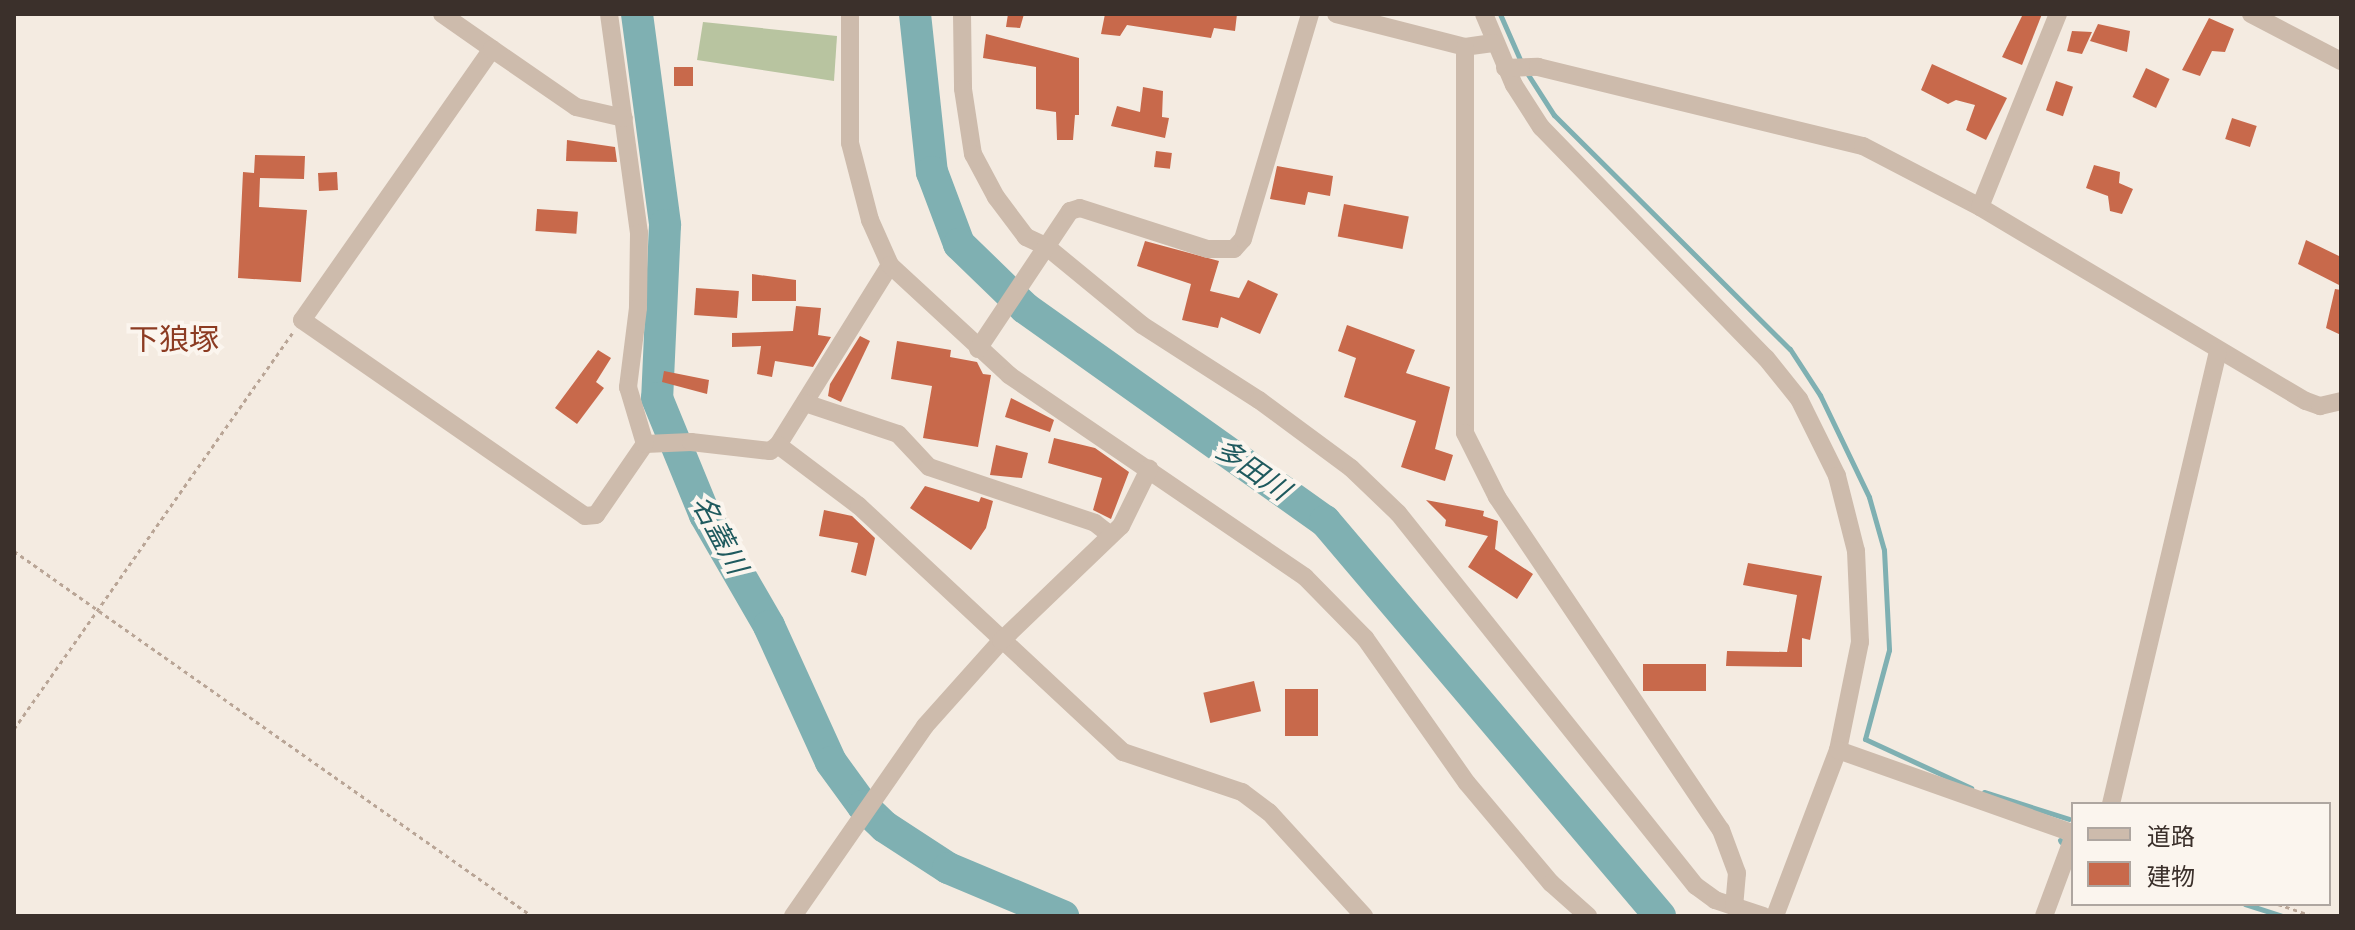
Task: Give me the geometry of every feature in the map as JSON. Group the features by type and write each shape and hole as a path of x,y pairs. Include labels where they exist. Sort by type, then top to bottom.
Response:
{"street":[{"path":"442,14 576,107 624,118"},
{"path":"609,14 624,118 640,276 628,387 650,443"},
{"path":"850,14 850,143 870,220 890,265 982,344 1149,469 1272,552 1335,606 1365,638 1467,783 1551,883 1588,916"},
{"path":"962,14 963,89 973,154 996,197 1026,237 1142,325 1316,441 1398,513 1696,886 1734,906 1763,916"},
{"path":"982,344 1070,211 1080,208 1208,249 1234,249 1243,239 1310,14"},
{"path":"1336,14 1465,47 1493,43"},
{"path":"1484,14 1493,43 1517,68 1541,127 1766,358 1823,439 1850,515 1861,592 1853,692 1838,750 1775,916"},
{"path":"1980,207 2058,14"},
{"path":"2251,14 2341,61"},
{"path":"1465,47 1465,433 1497,497 1721,830 1737,873 1734,906"},
{"path":"492,49 302,320 585,516 596,515 650,443"},
{"path":"1517,68 1863,146 1980,207 2306,401 2320,406 2341,401"},
{"path":"650,443 691,442 770,451 778,445 890,265"},
{"path":"2111,802 2218,351"},
{"path":"805,403 898,434 929,467 1095,523 1109,534"},
{"path":"778,445 859,506 1123,752 1242,792 1269,812 1364,916"},
{"path":"793,916 925,726 1001,641 1109,534 1121,526 1149,469"},
{"path":"1838,750 2071,834"},
{"path":"2044,916 2071,841"}],"path":[{"path":"14,729 96,608 302,320"},
{"path":"14,551 532,916"},
{"path":"2284,906 2313,916"}],"green space":[{"path":"703,22 837,36 834,81 697,60"}],"building":[{"path":"1008,14 1024,14 1020,28 1006,27"},
{"path":"1105,14 1237,14 1235,31 1214,28 1211,38 1127,25 1120,36 1101,34"},
{"path":"2023,14 2042,14 2022,65 2002,57"},
{"path":"2209,18 2234,29 2225,52 2212,51 2200,76 2182,70"},
{"path":"2098,24 2130,31 2127,52 2090,41"},
{"path":"2072,31 2092,32 2082,54 2067,51"},
{"path":"986,34 1079,58 1079,115 1075,115 1073,140 1057,140 1056,112 1036,109 1036,67 983,58"},
{"path":"1932,64 2007,98 1986,140 1966,130 1975,105 1956,100 1948,104 1921,90"},
{"path":"674,67 693,67 693,86 674,86"},
{"path":"2146,68 2170,79 2156,108 2132,97"},
{"path":"2056,81 2073,87 2063,116 2046,110"},
{"path":"1143,87 1163,91 1162,117 1169,118 1165,138 1111,126 1117,106 1140,112"},
{"path":"2232,118 2257,126 2250,147 2225,139"},
{"path":"567,140 615,147 617,162 566,161"},
{"path":"1156,151 1172,153 1170,169 1154,167"},
{"path":"255,155 305,156 304,179 260,178 259,207 307,210 301,282 238,278 243,172 254,173"},
{"path":"2094,165 2120,172 2119,183 2133,189 2122,214 2110,211 2108,196 2086,188"},
{"path":"1277,166 1333,176 1330,196 1308,192 1305,205 1270,199"},
{"path":"337,172 338,190 319,191 318,173"},
{"path":"1344,204 1409,217 1402,249 1338,236"},
{"path":"537,209 578,212 576,234 535,231"},
{"path":"2306,240 2341,257 2341,286 2298,264"},
{"path":"1145,241 1219,261 1210,291 1239,298 1248,280 1278,294 1260,334 1221,317 1218,328 1182,320 1191,284 1137,266"},
{"path":"752,274 796,280 796,301 752,301"},
{"path":"696,288 739,291 737,318 694,315"},
{"path":"2335,289 2341,290 2341,335 2326,328"},
{"path":"796,306 821,308 818,335 831,337 813,367 775,361 772,377 757,374 761,346 732,347 732,333 793,331"},
{"path":"1347,325 1415,350 1406,373 1450,387 1435,449 1453,455 1445,481 1401,467 1416,421 1344,397 1356,358 1338,351"},
{"path":"860,336 870,341 841,402 828,396 830,384"},
{"path":"897,341 951,350 950,357 977,362 983,374 991,375 978,447 923,438 932,386 891,379"},
{"path":"598,350 611,358 596,382 604,388 577,424 555,408"},
{"path":"664,371 709,380 707,394 662,382"},
{"path":"1011,398 1054,420 1050,432 1005,417"},
{"path":"1054,438 1095,448 1129,472 1111,519 1093,510 1102,478 1048,463"},
{"path":"996,445 1028,453 1022,478 990,475"},
{"path":"925,486 979,502 981,497 993,501 986,528 971,550 910,508"},
{"path":"1426,500 1484,511 1483,516 1498,521 1495,549 1533,574 1517,599 1468,567 1488,536 1445,526 1446,520"},
{"path":"824,510 852,516 875,538 866,576 851,572 858,543 819,536"},
{"path":"1748,563 1822,576 1810,640 1802,638 1802,667 1726,666 1727,651 1787,652 1797,595 1743,585"},
{"path":"1643,664 1706,664 1706,691 1643,691"},
{"path":"1254,681 1261,711 1210,723 1203,693"},
{"path":"1285,689 1318,689 1318,736 1285,736"}],"waterway":[{"name":"名蓋川","path":"637,14 665,225 657,398 705,515 769,626 831,762 863,806 885,827 948,868 1063,916"},
{"name":"多田川","path":"915,14 932,172 959,244 1025,308 1325,521 1660,916"},
{"path":"1500,14 1522,64"},
{"path":"1527,73 1554,115 1790,349 1820,395 1869,497 1884,550 1889,650 1865,739 1971,788"},
{"path":"1984,792 2069,819"},
{"path":"2251,906 2281,916"}],"district":[{"name":"下狼塚","path":"174,340"}]}
